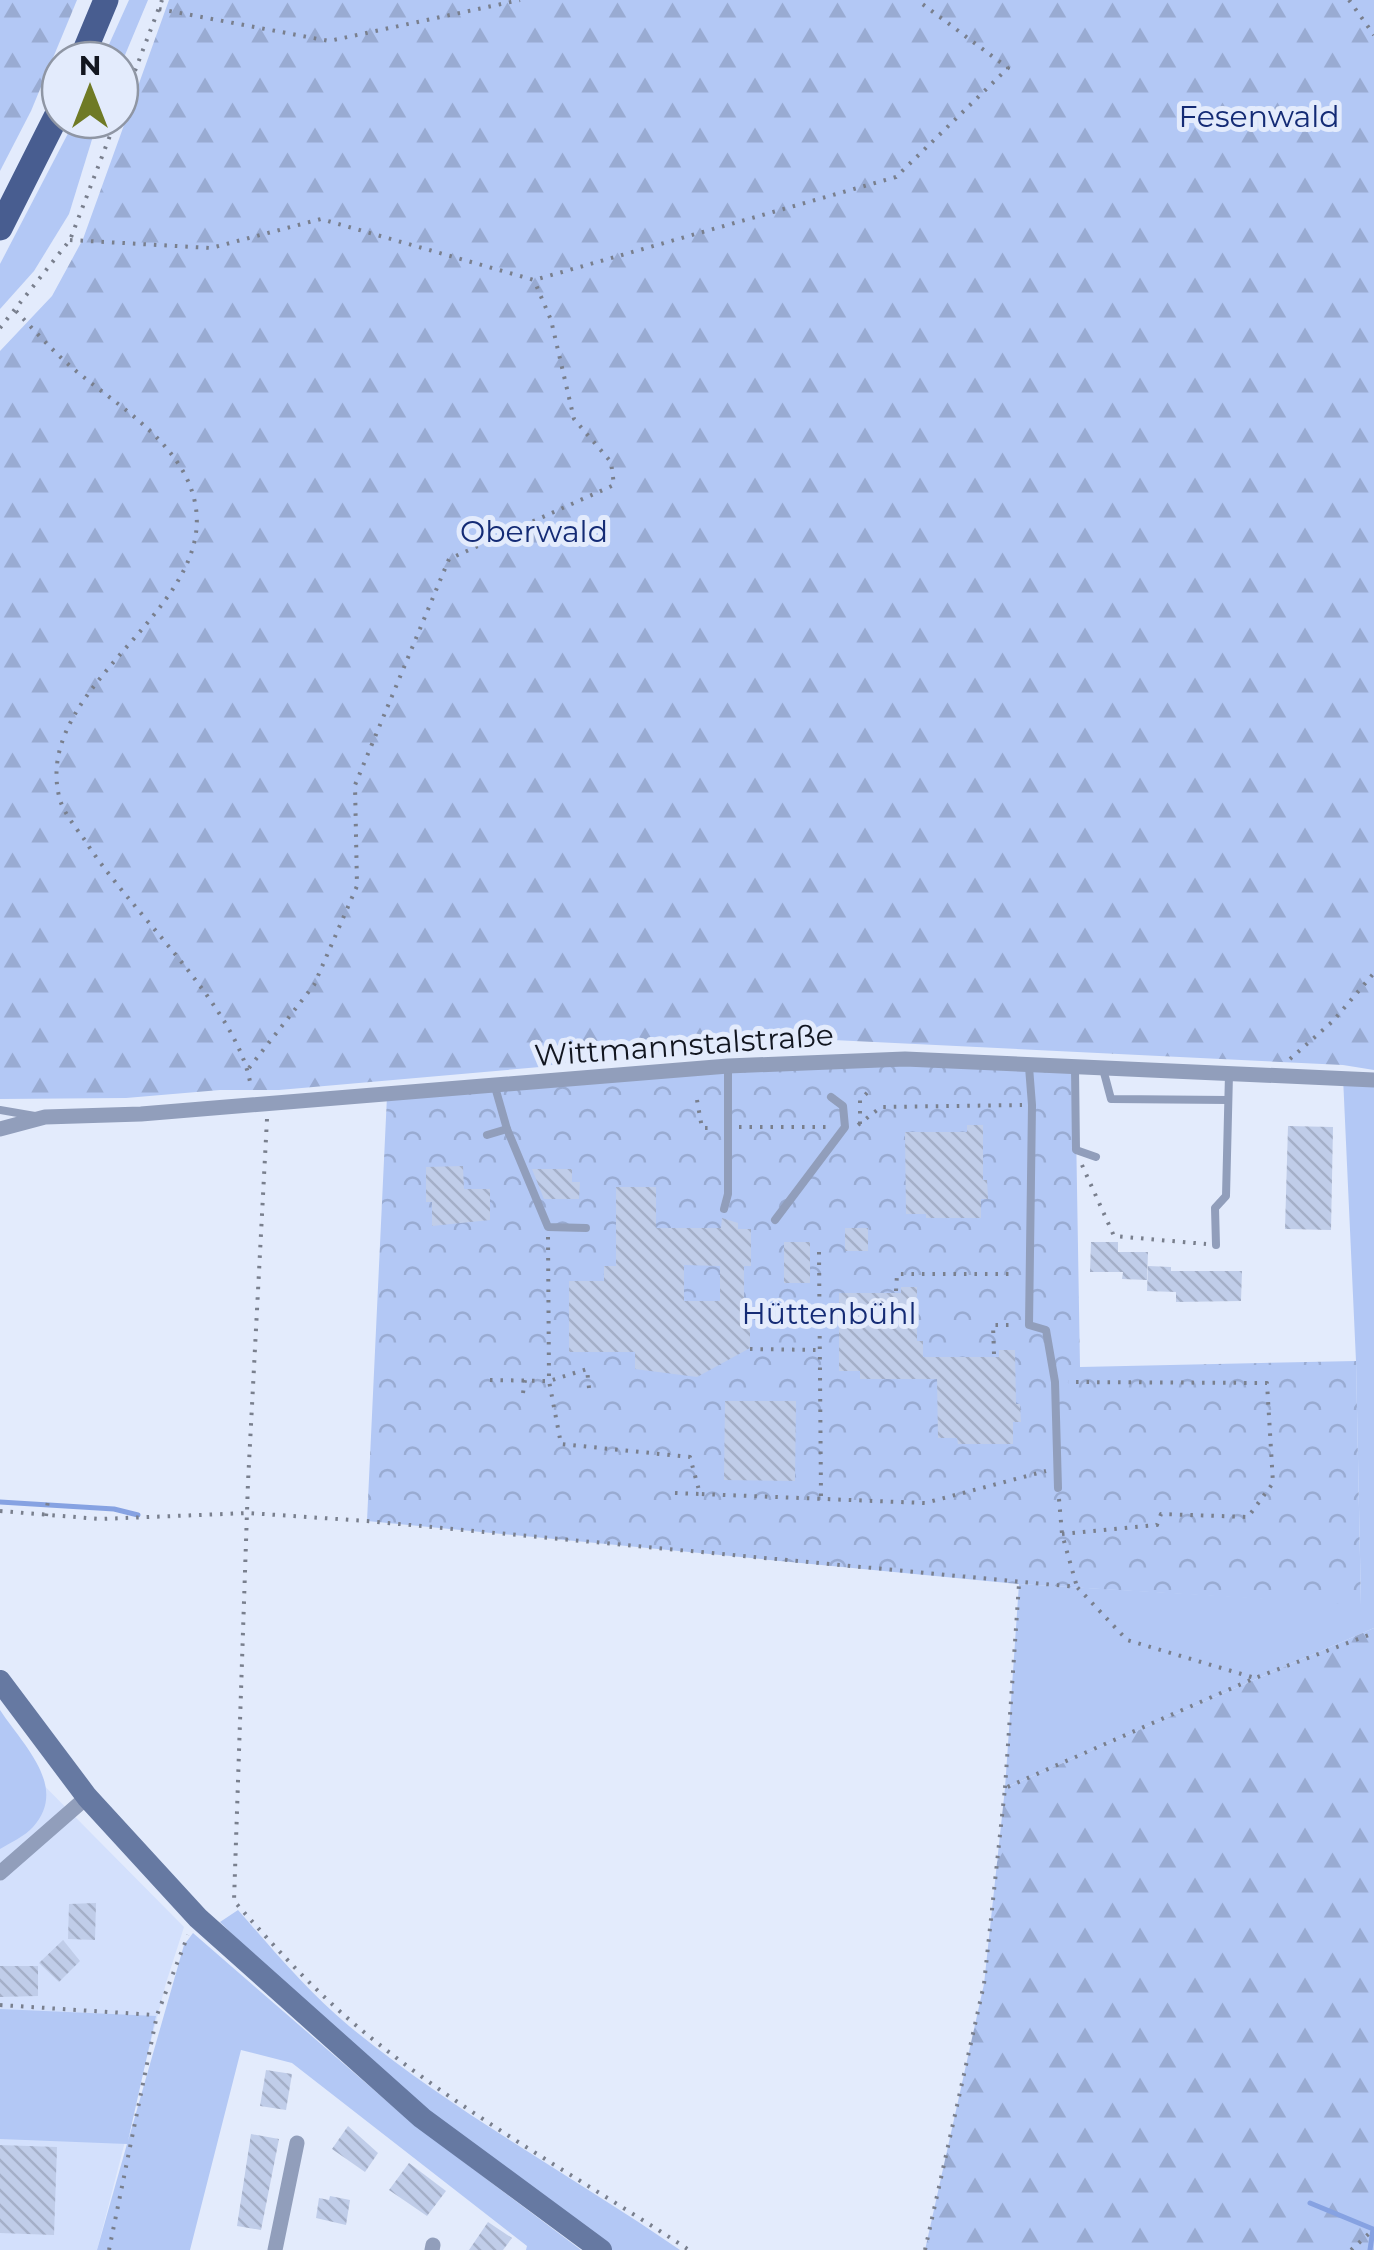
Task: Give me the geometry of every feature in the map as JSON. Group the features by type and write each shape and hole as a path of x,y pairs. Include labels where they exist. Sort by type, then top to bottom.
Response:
{"main road":[{"path":"89,40 106,0"},
{"path":"0,228 44,140"}],"street":[{"name":"Wittmannstalstraße","path":"0,1129 45,1117 260,1105 728,1066 905,1060 1374,1080"},
{"path":"0,1681 87,1797 198,1918 422,2118 602,2250"},
{"path":"0,1872 87,1797"},
{"path":"275,2250 296,2143"}],"lane":[{"path":"724,1208 728,1194 728,1066"},
{"path":"1030,1066 1029,1325 1046,1330 1054,1382 1058,1488"},
{"path":"1075,1068 1076,1150 1096,1157"},
{"path":"1103,1069 1111,1099 1228,1100"},
{"path":"1216,1245 1215,1208 1226,1196 1228,1074"},
{"path":"495,1087 507,1129 548,1228 586,1228"},
{"path":"775,1220 844,1127 843,1106 830,1097"},
{"path":"0,1110 45,1117"},
{"path":"488,1135 507,1129"}],"path":[{"path":"140,58 162,0"},
{"path":"159,9 329,41 520,0"},
{"path":"70,240 211,248 321,219 534,280 896,177 1008,68 917,0"},
{"path":"1349,0 1374,35"},
{"path":"0,328 70,240 108,140"},
{"path":"248,1069 314,984 357,886 354,785 448,559 614,485 611,462 574,419 551,320 534,280"},
{"path":"16,310 66,362 165,446 185,476 196,513 193,545 179,582 70,721 58,762 60,802 104,871 222,1015 260,1105 234,1902 290,1966 395,2056 461,2104 690,2250"},
{"path":"1271,1076 1333,1020 1374,973"},
{"path":"860,1124 860,1100 872,1088"},
{"path":"697,1100 702,1128 844,1127 860,1124 881,1106 1032,1105"},
{"path":"1076,1150 1114,1236 1216,1245"},
{"path":"548,1228 549,1381 561,1444 690,1457 700,1494"},
{"path":"819,1252 820,1498"},
{"path":"896,1291 897,1274 1028,1274"},
{"path":"994,1354 993,1326 1029,1325"},
{"path":"750,1349 819,1350"},
{"path":"490,1380 549,1381 587,1369 589,1388"},
{"path":"522,1393 526,1380"},
{"path":"1054,1382 1267,1383 1273,1483 1248,1517 1162,1514 1157,1525 1062,1534"},
{"path":"674,1494 924,1503 1057,1468"},
{"path":"1058,1488 1062,1534 1077,1587 1127,1640 1255,1678"},
{"path":"46,1516 48,1500"},
{"path":"0,1512 100,1519 248,1513 367,1521 1077,1587"},
{"path":"925,2250 984,1984 1005,1788 1018,1584"},
{"path":"1005,1788 1255,1678 1374,1634"},
{"path":"109,2250 157,2015 182,1944 198,1918 217,1913 234,1902"},
{"path":"0,2005 157,2015"},
{"path":"1351,2250 1374,2229"}],"shaded area":[{"path":"0,1741 184,1927 97,2250 0,2250"}],"green space":[{"path":"0,0 77,0 60,40 40,40 40,89 0,171"},
{"path":"129,0 148,0 131,40 111,40"},
{"name":"Oberwald","path":"169,0 1374,0 1374,1070 1343,1065 833,1040 604,1056 540,1067 279,1090 220,1090 126,1098 0,1099 0,351 52,296 83,239 119,140 140,140 140,81"},
{"path":"65,140 92,140 69,214 34,271 0,309 0,264"},
{"name":"Hüttenbühl","path":"831,1061 1075,1068 1080,1367 1356,1361 1361,1605 1019,1584 367,1521 387,1096"},
{"path":"1343,1077 1374,1081 1374,1628 1005,1788 1019,1584 1361,1604 1356,1361"},
{"path":"1374,1628 1374,2250 925,2250 984,1984 1005,1788"},
{"path":"0,1710 39,1767 46,1797 43,1812 33,1827 0,1849"},
{"path":"238,1910 319,1999 388,2057 680,2250 607,2250 406,2104 220,1922"},
{"path":"193,1933 412,2123 581,2250 526,2250 527,2246 292,2063 241,2050 190,2250 97,2250 127,2144 0,2139 0,2009 156,2016 128,2141 184,1945"}],"building":[{"path":"967,1125 983,1125 983,1180 987,1180 988,1199 981,1199 981,1218 906,1214 905,1132 967,1132"},
{"path":"1288,1126 1333,1127 1331,1230 1285,1229"},
{"path":"463,1166 464,1189 490,1189 490,1220 432,1226 432,1202 426,1202 426,1167"},
{"path":"532,1169 572,1169 572,1182 580,1182 579,1199 544,1199"},
{"path":"616,1187 656,1187 656,1228 721,1228 722,1218 738,1223 738,1229 751,1229 751,1266 744,1266 744,1320 750,1320 750,1348 697,1377 635,1369 635,1352 569,1352 569,1281 604,1281 604,1266 616,1266","holes":["684,1265 720,1266 720,1301 684,1301"]},
{"path":"845,1228 868,1228 868,1251 845,1251"},
{"path":"784,1242 810,1242 810,1283 784,1283"},
{"path":"1091,1242 1118,1242 1118,1252 1148,1252 1147,1280 1122,1279 1123,1272 1090,1272"},
{"path":"1148,1266 1171,1267 1171,1271 1242,1271 1241,1301 1176,1302 1176,1292 1147,1291"},
{"path":"901,1287 917,1287 917,1341 923,1341 923,1357 999,1357 999,1350 1015,1350 1016,1404 1020,1404 1021,1422 1013,1422 1013,1444 958,1444 957,1438 938,1438 937,1379 860,1379 860,1371 839,1371 839,1293 901,1293"},
{"path":"725,1401 796,1401 795,1481 724,1480"},
{"path":"96,1903 95,1940 68,1939 69,1904"},
{"path":"63,1940 80,1961 59,1982 39,1963"},
{"path":"0,1966 38,1966 38,1996 0,1997"},
{"path":"266,2070 292,2074 286,2110 260,2106"},
{"path":"348,2126 378,2153 365,2172 332,2149"},
{"path":"251,2134 279,2139 261,2230 237,2226"},
{"path":"0,2145 57,2147 54,2235 0,2233"},
{"path":"409,2163 446,2191 427,2216 389,2190"},
{"path":"330,2196 350,2200 346,2225 316,2218 319,2198 329,2200"},
{"path":"488,2222 512,2238 503,2250 469,2250"}],"waterway":[{"path":"0,1502 114,1509 138,1515"},
{"path":"1310,2203 1373,2229 1370,2250"}],"park label":[{"name":"Fesenwald","path":"1259,116"}]}
